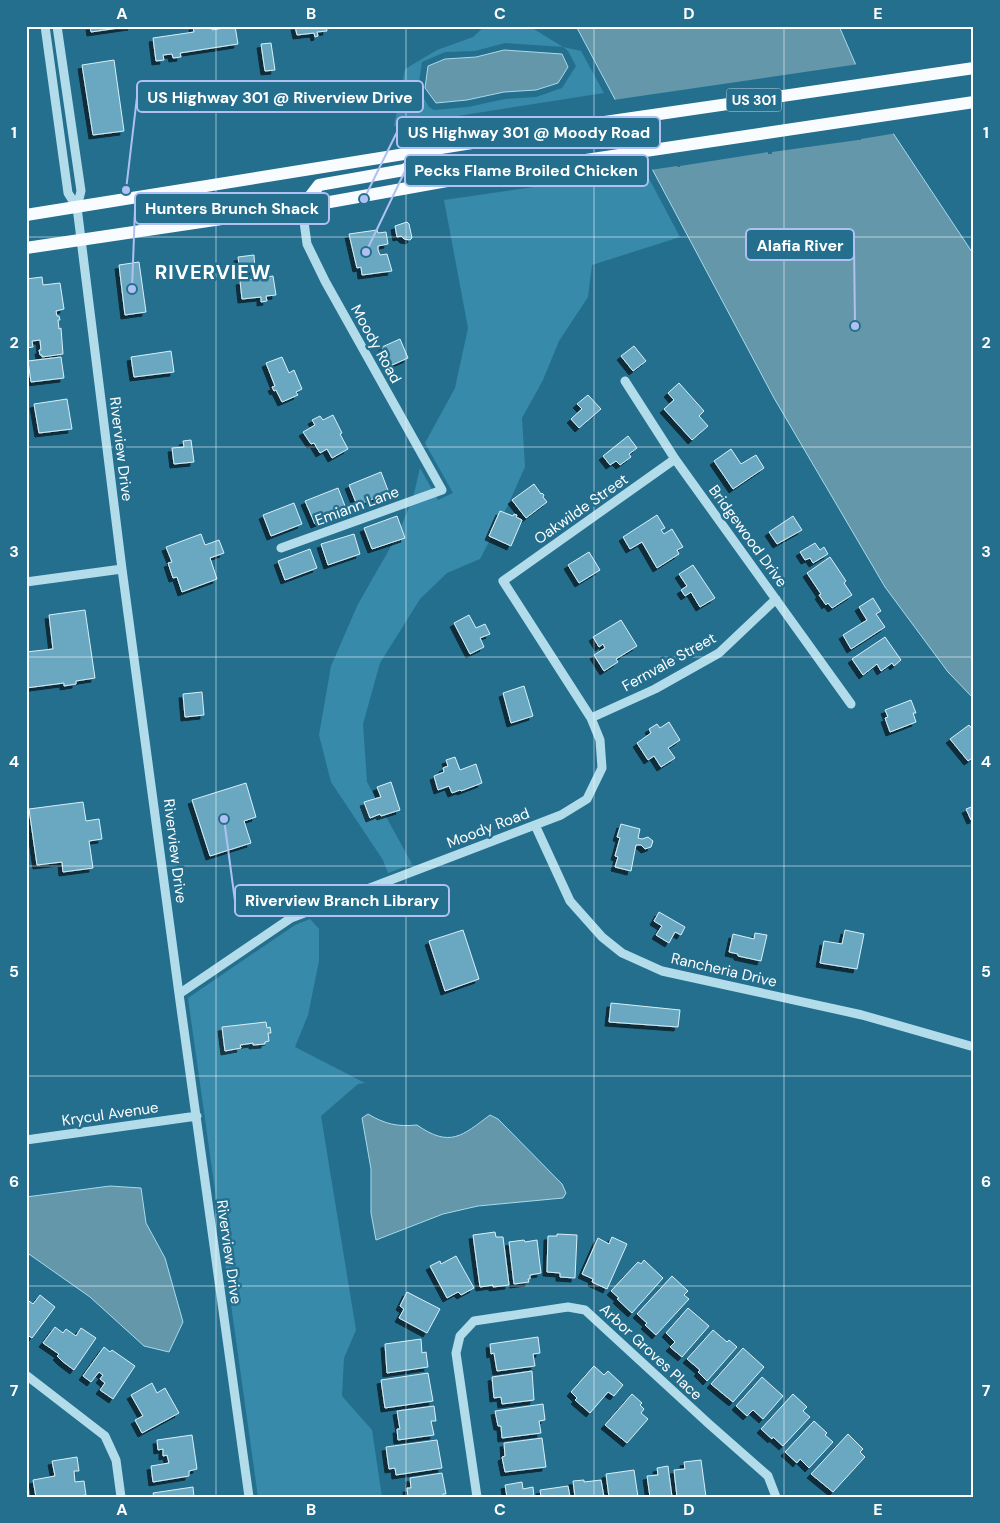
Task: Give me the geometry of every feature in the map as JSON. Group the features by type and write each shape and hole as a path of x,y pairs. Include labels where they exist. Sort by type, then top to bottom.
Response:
{"main road":[{"name":"US 301","path":"26,215 591,124 974,68"},
{"name":"US 301","path":"26,248 302,207 458,179 974,102"},
{"path":"302,207 319,185 404,170 435,150"}],"street":[{"name":"Riverview Drive","path":"45,26 68,192 77,207"},
{"name":"Riverview Drive","path":"57,26 80,191 77,207 122,569 249,1497"},
{"name":"Moody Road","path":"302,207 307,244 310,251 442,490"},
{"name":"Bridgewood Drive","path":"625,381 675,458 851,704"},
{"name":"Oakwilde Street","path":"503,581 675,458"},
{"name":"Emiann Lane","path":"281,548 442,490"},
{"path":"26,582 122,569"},
{"name":"Moody Road","path":"179,994 291,918 561,815 587,799 602,768 600,740 591,718 503,581"},
{"name":"Fernvale Street","path":"591,718 655,689 719,653 776,599"},
{"name":"Rancheria Drive","path":"535,825 570,901 602,937 622,953 662,970 862,1015 974,1047"},
{"name":"Krycul Avenue","path":"26,1140 197,1116"},
{"name":"Arbor Groves Place","path":"476,1497 456,1353 460,1336 474,1321 568,1307 585,1310 768,1476 776,1497"},
{"path":"26,1375 105,1436 116,1460 121,1497"}],"shaded area":[{"path":"485,26 529,26 563,47 581,51 604,93 394,126 405,69 437,50 473,37","holes":["505,43 563,47 568,51 576,66 562,88 536,97 505,99 468,107 434,110 429,107 418,88 422,62 445,52 475,51"]},
{"path":"576,26 839,26 871,100 974,255 974,699 948,672 885,587 774,398"},
{"path":"504,50 562,54 568,67 558,83 536,90 504,92 467,100 436,103 425,88 428,66 445,59 476,57"},
{"path":"645,171 680,237 592,265 588,297 559,341 543,380 522,418 525,467 480,559 447,573 420,599 380,663 363,724 367,782 412,864 388,873 383,860 331,782 319,735 331,666 358,604 397,536 413,498 420,468 438,500 453,493 425,443 455,388 468,328 444,200"},
{"path":"310,919 319,929 319,961 308,1015 295,1047 365,1083 358,1084 321,1116 356,1330 344,1358 342,1396 372,1430 382,1497 258,1497 188,998 295,925"},
{"path":"368,1114 391,1124 403,1126 417,1125 438,1136 447,1137 455,1136 471,1129 490,1115 498,1119 562,1184 566,1193 563,1198 478,1206 443,1214 376,1240 371,1213 371,1169 362,1118"},
{"path":"110,1186 141,1188 146,1223 165,1258 183,1322 169,1352 144,1346 90,1297 26,1252 26,1197"}],"pier":[{"path":"859,64 874,99 897,133 861,140 772,152 772,154 768,154 768,152 680,167 650,170 613,100"}],"building":[{"path":"90,26 132,26 91,32"},
{"path":"193,26 212,26 212,30 235,26 238,44 180,53 181,57 173,58 172,54 163,55 164,60 156,61 153,38 194,32"},
{"path":"295,26 326,26 327,31 317,32 318,36 315,37 314,33 297,35"},
{"path":"271,43 275,70 265,71 261,44"},
{"path":"114,60 124,131 93,135 82,65"},
{"path":"407,222 412,238 410,240 404,239 401,236 397,237 395,226"},
{"path":"377,230 378,233 386,232 388,244 378,246 378,250 380,255 387,254 392,271 362,275 361,267 357,268 349,234"},
{"path":"254,255 255,270 240,272 238,257"},
{"path":"139,262 146,312 125,315 119,265"},
{"path":"273,276 276,295 266,296 267,301 261,302 261,297 242,299 240,281"},
{"path":"42,277 43,285 60,283 64,309 56,311 60,320 58,320 59,329 61,328 63,354 42,357 39,350 41,350 40,340 32,341 33,347 26,348 26,279"},
{"path":"400,339 408,358 390,366 382,347"},
{"path":"634,346 646,361 633,371 621,356"},
{"path":"171,351 174,372 134,377 131,357"},
{"path":"61,357 64,378 31,382 28,361"},
{"path":"282,357 289,373 294,370 302,389 296,392 298,395 282,402 276,390 274,391 272,387 275,386 266,363"},
{"path":"679,383 704,411 699,416 708,426 692,440 664,409 674,400 668,393"},
{"path":"588,395 601,409 579,428 571,419 582,409 577,404"},
{"path":"67,399 72,429 39,433 34,404"},
{"path":"333,415 348,449 332,458 327,449 320,453 314,443 311,444 303,432 315,425 312,420 320,416 323,420"},
{"path":"628,436 637,448 629,454 631,457 620,465 616,461 610,465 603,456"},
{"path":"191,440 194,462 174,464 172,448 184,447 183,441"},
{"path":"731,449 741,464 756,455 764,468 733,489 714,461"},
{"path":"381,472 389,493 357,505 349,485"},
{"path":"534,484 541,494 544,495 543,497 547,502 526,518 512,500"},
{"path":"338,488 347,511 315,524 305,501"},
{"path":"294,503 302,524 271,536 263,515"},
{"path":"500,511 513,516 514,514 517,515 516,517 522,520 511,546 489,536"},
{"path":"657,515 665,528 661,530 664,534 672,529 683,547 677,550 679,554 657,568 642,542 630,549 623,537"},
{"path":"397,516 405,538 372,549 364,528"},
{"path":"793,516 802,530 777,544 769,532"},
{"path":"201,534 205,545 219,540 224,553 210,558 217,579 182,592 177,577 173,578 168,563 172,562 166,547"},
{"path":"354,534 360,554 328,565 321,544"},
{"path":"815,543 820,550 824,547 828,554 813,563 810,558 805,560 800,552"},
{"path":"310,549 317,568 285,580 278,561"},
{"path":"589,552 600,570 579,583 568,565"},
{"path":"830,557 846,581 844,583 852,595 832,608 828,603 826,605 807,573"},
{"path":"693,565 715,598 700,607 691,592 685,596 681,590 687,586 679,574"},
{"path":"873,598 881,611 876,614 885,627 851,649 843,635 867,620 859,607"},
{"path":"85,610 95,678 76,681 76,684 64,686 64,683 26,688 26,652 53,649 49,615"},
{"path":"469,615 476,628 485,624 490,634 480,638 484,647 470,654 454,623"},
{"path":"621,620 637,646 616,659 618,662 604,671 594,655 605,648 603,644 599,647 593,637"},
{"path":"885,637 901,660 894,666 892,663 881,671 877,664 863,675 852,659"},
{"path":"524,686 533,716 511,723 503,693"},
{"path":"202,692 204,715 185,717 183,694"},
{"path":"911,700 916,713 913,713 916,722 890,732 885,718 888,717 885,710"},
{"path":"669,722 680,740 668,748 675,758 661,767 654,756 648,760 637,743 651,733 649,729 657,724 660,728"},
{"path":"969,725 974,731 974,757 968,761 950,739"},
{"path":"455,757 460,770 476,764 482,783 452,793 449,786 438,790 434,776 444,772 443,768 448,766 446,760"},
{"path":"391,782 400,810 370,818 364,802 381,797 377,787"},
{"path":"246,783 256,817 244,821 251,843 210,856 192,800"},
{"path":"83,802 86,821 99,819 102,839 89,841 93,868 63,872 62,862 37,865 29,809"},
{"path":"974,806 974,819 971,820 966,809"},
{"path":"621,824 640,829 638,838 648,837 653,841 651,847 645,849 641,845 636,845 631,871 615,867 618,857 615,856 620,838 617,837"},
{"path":"659,912 685,927 681,935 675,932 669,943 656,935 662,926 654,921"},
{"path":"463,930 479,979 445,991 429,941"},
{"path":"845,930 864,934 857,969 820,963 824,941 842,944"},
{"path":"755,933 767,935 761,961 729,952 733,934 754,939"},
{"path":"611,1003 680,1010 678,1027 609,1022"},
{"path":"266,1022 267,1028 270,1027 271,1033 268,1033 269,1041 265,1042 265,1044 240,1045 241,1048 225,1051 222,1027"},
{"path":"495,1232 496,1237 503,1237 509,1285 480,1287 473,1235"},
{"path":"557,1234 577,1235 575,1278 560,1277 560,1273 547,1272 548,1236 557,1236"},
{"path":"612,1237 627,1244 607,1289 592,1282 593,1279 582,1274 598,1238 609,1244"},
{"path":"524,1240 525,1242 537,1240 541,1273 530,1275 529,1282 514,1284 509,1242"},
{"path":"456,1256 474,1288 461,1295 458,1292 447,1298 430,1266 440,1261 441,1264"},
{"path":"644,1260 663,1278 632,1313 611,1291 638,1262 641,1264"},
{"path":"672,1276 688,1291 684,1295 689,1299 656,1335 637,1314"},
{"path":"407,1292 440,1309 427,1333 399,1318 404,1309 400,1306"},
{"path":"40,1295 55,1307 32,1338 26,1334 26,1299 33,1304"},
{"path":"688,1308 709,1326 682,1357 670,1347 675,1342 666,1333"},
{"path":"55,1327 63,1333 66,1329 76,1336 81,1328 96,1338 74,1370 57,1356 59,1354 43,1343"},
{"path":"713,1330 727,1342 729,1340 737,1347 707,1381 698,1372 700,1370 687,1359"},
{"path":"538,1337 540,1353 533,1354 535,1366 497,1371 494,1353 491,1354 490,1344"},
{"path":"421,1339 422,1353 426,1352 428,1367 387,1373 385,1344"},
{"path":"104,1347 110,1352 112,1350 135,1366 113,1399 100,1390 105,1383 100,1379 103,1375 99,1372 91,1382 83,1376"},
{"path":"743,1348 764,1367 733,1402 711,1384"},
{"path":"594,1366 604,1375 608,1371 623,1385 614,1396 608,1392 590,1413 575,1400 577,1398 571,1392"},
{"path":"532,1371 534,1400 502,1404 501,1397 494,1398 492,1377"},
{"path":"428,1373 433,1401 385,1408 381,1380"},
{"path":"762,1377 783,1396 763,1419 753,1410 747,1416 736,1406"},
{"path":"152,1383 157,1393 165,1388 179,1413 142,1433 135,1420 143,1416 131,1395"},
{"path":"632,1394 642,1403 640,1405 644,1409 641,1413 648,1419 627,1443 605,1425"},
{"path":"793,1394 807,1407 803,1411 810,1417 783,1446 761,1429"},
{"path":"543,1404 545,1420 539,1421 541,1433 502,1438 501,1426 498,1426 495,1411"},
{"path":"434,1406 436,1421 431,1421 434,1435 398,1440 397,1429 400,1429 397,1411"},
{"path":"814,1421 827,1433 825,1435 833,1442 809,1468 800,1459 797,1463 785,1452"},
{"path":"848,1434 863,1449 860,1452 865,1457 833,1492 811,1474"},
{"path":"192,1435 197,1469 189,1471 189,1476 153,1482 151,1466 169,1463 167,1455 163,1456 163,1449 158,1450 157,1440"},
{"path":"542,1438 546,1467 505,1472 502,1457 505,1456 504,1443"},
{"path":"437,1440 442,1468 396,1475 395,1468 389,1469 386,1447"},
{"path":"77,1457 79,1471 74,1471 75,1482 84,1481 86,1495 36,1497 33,1480 55,1476 52,1461"},
{"path":"701,1460 706,1497 677,1497 674,1470 685,1469 684,1462"},
{"path":"668,1466 672,1497 650,1497 647,1476 658,1475 657,1468"},
{"path":"634,1470 638,1497 609,1497 606,1474"},
{"path":"442,1473 446,1494 443,1494 443,1497 408,1497 407,1488 411,1488 410,1478"},
{"path":"584,1480 584,1482 601,1480 604,1497 575,1497 573,1481"},
{"path":"522,1482 523,1489 533,1487 534,1497 507,1497 505,1485"},
{"path":"568,1486 570,1497 541,1497 540,1490"},
{"path":"193,1487 194,1497 154,1497 153,1493"}],"place":[{"name":"US Highway 301 @ Riverview Drive","path":"126,190"},
{"name":"US Highway 301 @ Moody Road","path":"364,199"},
{"name":"Pecks Flame Broiled Chicken","path":"366,252"},
{"name":"Hunters Brunch Shack","path":"132,289"},
{"name":"Alafia River","path":"855,326"},
{"name":"Riverview Branch Library","path":"224,819"}],"district":[{"name":"RIVERVIEW","path":"213,272"}]}
